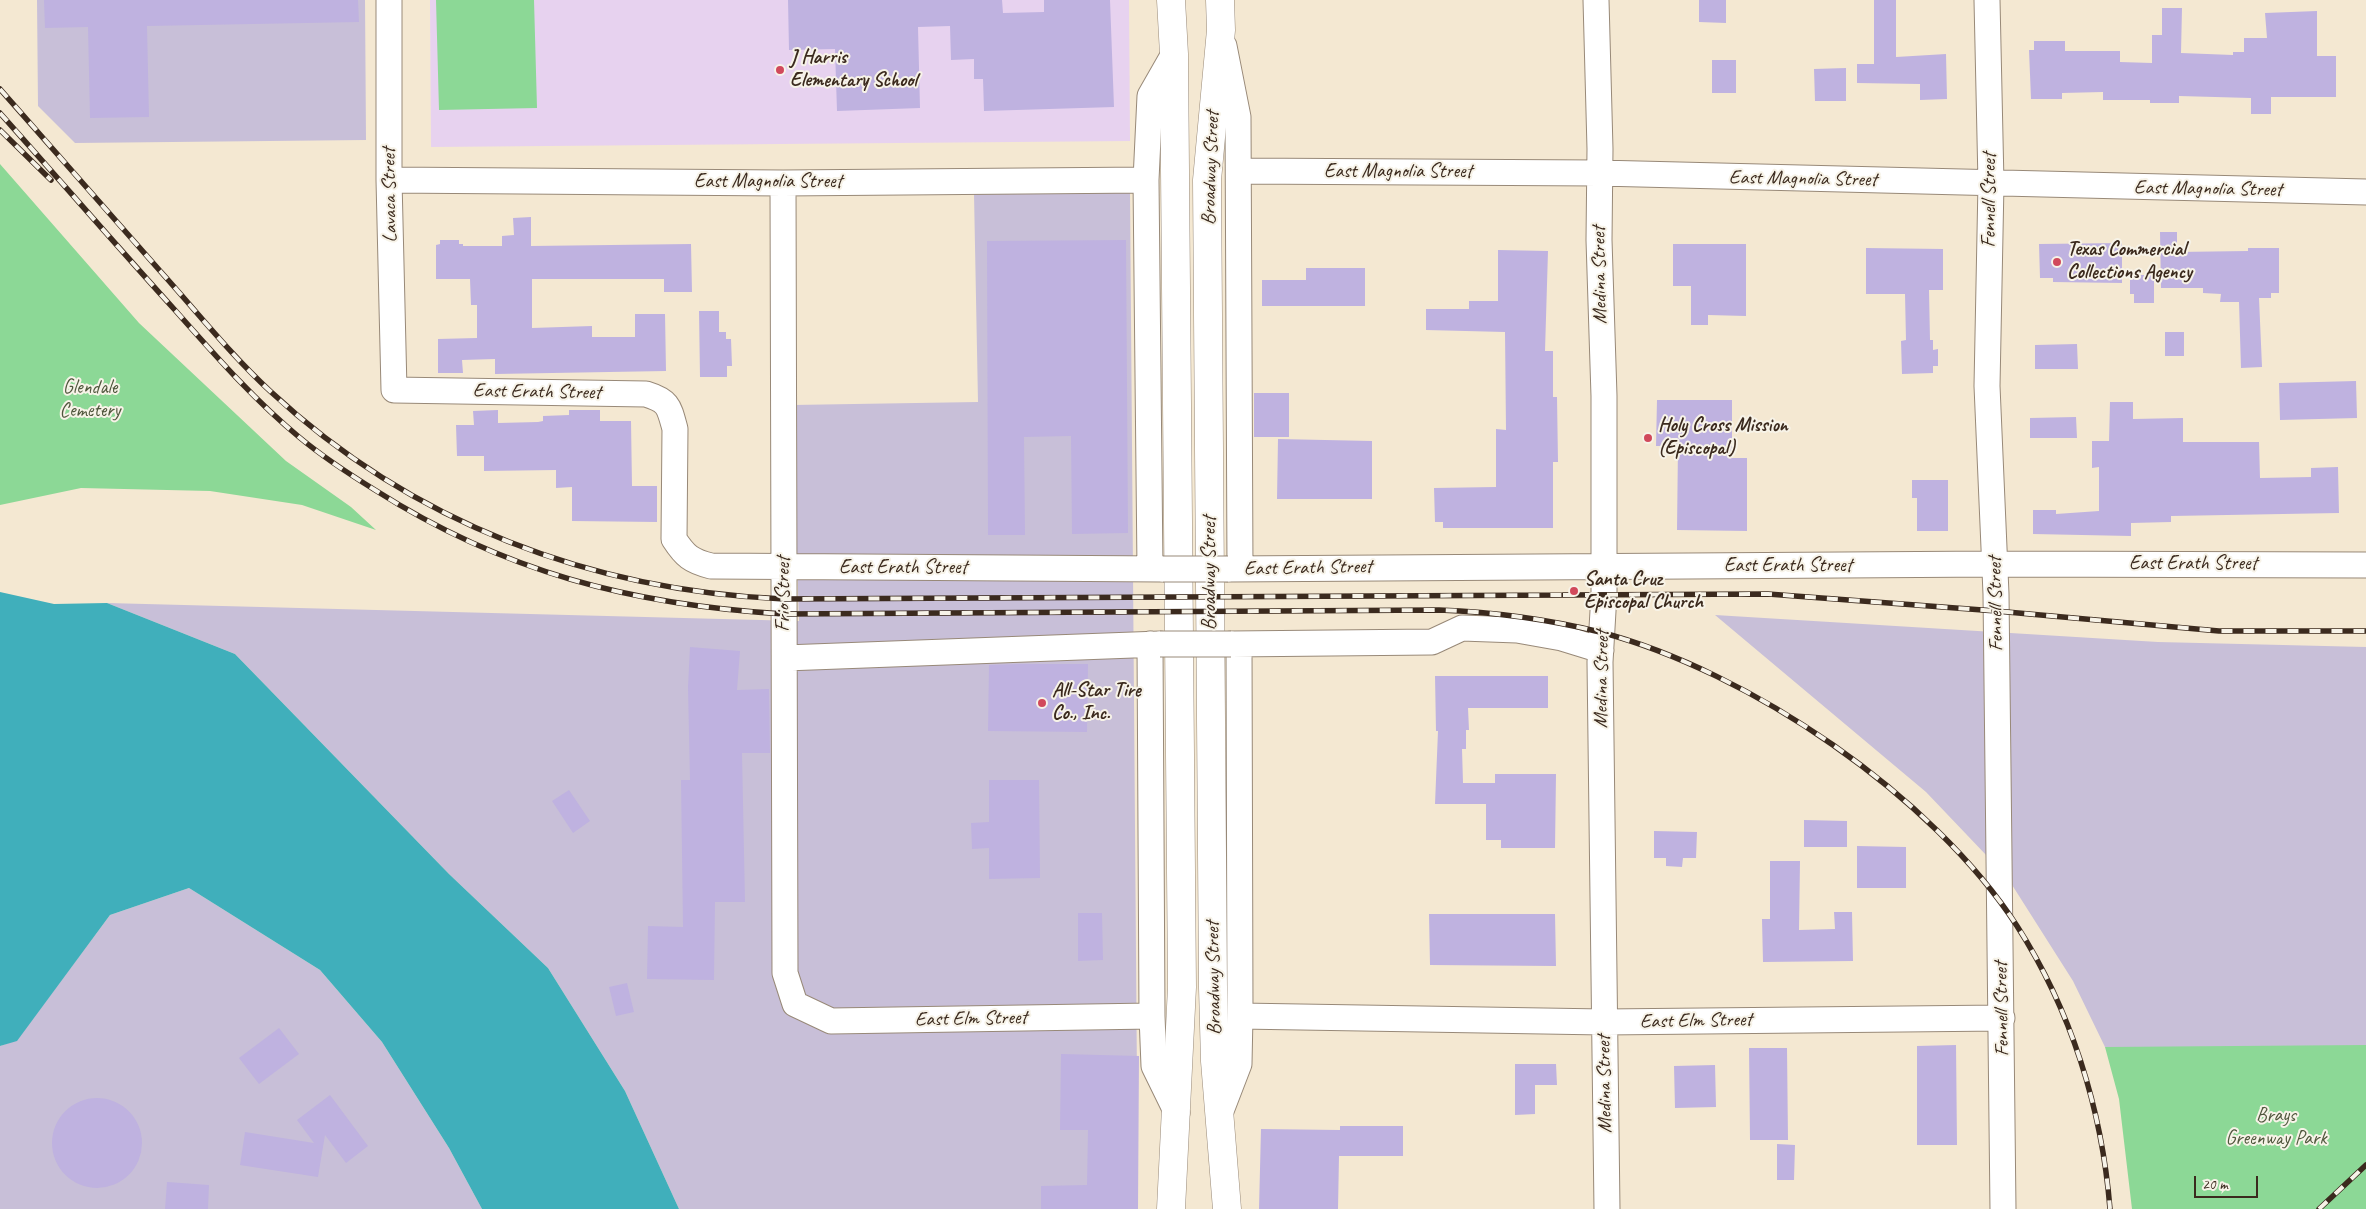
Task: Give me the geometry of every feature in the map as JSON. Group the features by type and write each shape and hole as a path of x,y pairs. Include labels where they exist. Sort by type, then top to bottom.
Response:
{"main road":[{"name":"Broadway Street","path":"1171,0 1174,54 1182,987 1171,1209"},
{"name":"Broadway Street","path":"1220,0 1221,30 1208,180 1213,978 1219,1116 1227,1209"}],"street":[{"name":"Lavaca Street","path":"388,0 394,390"},
{"name":"Medina Street","path":"1596,0 1600,174 1599,240 1604,396 1604,567 1601,650 1607,1209"},
{"name":"Fennell Street","path":"1988,0 1990,184 1987,386 1995,564 2004,1209"},
{"name":"Broadway Street","path":"1221,30 1238,117 1234,569"},
{"path":"1157,569 1146,180 1150,96 1174,54"},
{"name":"East Magnolia Street","path":"1239,171 1600,174 2366,192"},
{"name":"East Magnolia Street","path":"390,180 784,182 1146,180"},
{"name":"Frio Street","path":"784,182 785,973 795,1004"},
{"name":"East Erath Street","path":"394,390 646,394 662,398 670,412 674,429 672,522 674,539 683,554 696,562 711,566 784,568 1234,569 1995,564 2366,565"},
{"path":"785,658 1155,644 1432,642 1462,628 1526,632 1562,638 1601,650"},
{"name":"Broadway Street","path":"1155,644 1152,1016 1154,1066 1177,1113"},
{"name":"Broadway Street","path":"1219,1116 1239,1064 1235,644"},
{"name":"East Elm Street","path":"795,1004 830,1021 1152,1016"},
{"name":"East Elm Street","path":"1240,1016 1604,1022 2002,1018"}],"shaded area":[{"path":"37,0 365,0 366,140 75,143 38,106"},
{"name":"J Harris Elementary School","path":"430,0 1129,0 1130,141 431,147"},
{"path":"1130,191 1138,1209 679,1209 625,1091 548,968 449,874 235,654 107,603 799,621 792,405 978,402 974,194"},
{"path":"1715,615 2158,642 2366,647 2366,1148 2162,1047 2105,1047 2073,981 2007,877 1926,792"},
{"path":"189,888 320,970 382,1042 449,1148 482,1209 0,1209 0,1046 17,1040 110,915"}],"green space":[{"path":"436,0 534,0 537,108 439,110"},
{"name":"Glendale Cemetery","path":"0,164 139,323 286,461 351,507 376,530 302,505 210,491 81,488 0,505"},
{"name":"Brays Greenway Park","path":"2366,1045 2366,1209 2132,1209 2119,1099 2105,1047"}],"water":[{"path":"0,592 54,604 107,603 235,654 449,874 548,968 625,1091 679,1209 482,1209 449,1148 382,1042 320,970 189,888 110,915 17,1041 0,1046"}],"building":[{"path":"44,0 358,0 359,22 147,26 149,117 90,118 88,27 45,28"},
{"path":"788,0 1002,0 1003,13 1044,12 1044,0 1110,0 1114,107 984,111 983,79 974,79 974,59 951,60 950,26 918,27 920,108 837,111 835,49 789,50"},
{"path":"1699,0 1726,0 1726,23 1699,22"},
{"path":"1874,0 1896,0 1896,57 1946,54 1947,99 1920,100 1920,84 1857,83 1857,64 1874,64"},
{"path":"2162,8 2182,8 2181,53 2233,55 2233,52 2244,52 2244,38 2267,38 2265,13 2317,11 2317,56 2336,56 2336,97 2271,97 2271,114 2251,114 2251,98 2179,96 2179,103 2150,103 2150,100 2103,100 2103,92 2062,93 2062,99 2031,99 2029,50 2034,50 2034,41 2065,41 2065,51 2120,51 2120,62 2152,63 2152,35 2162,35"},
{"path":"1712,60 1736,60 1736,93 1712,93"},
{"path":"1846,68 1846,101 1815,101 1814,69"},
{"path":"531,217 531,246 691,244 692,292 664,292 664,279 532,279 532,328 592,326 592,337 635,337 635,314 665,314 666,371 495,374 495,359 462,360 463,373 438,373 438,339 477,338 477,305 471,305 470,279 436,279 436,245 440,244 440,240 459,240 459,244 463,244 463,246 502,246 502,236 514,235 513,218"},
{"path":"2160,232 2177,232 2177,252 2248,251 2248,248 2279,248 2279,293 2271,293 2271,298 2259,298 2262,367 2241,368 2239,302 2220,302 2221,294 2203,293 2203,288 2161,288"},
{"path":"1126,240 1128,533 1072,534 1071,436 1024,437 1025,535 988,535 987,241"},
{"path":"2122,243 2122,283 2053,282 2053,278 2040,278 2039,244"},
{"path":"1673,244 1746,244 1746,316 1708,315 1708,325 1691,325 1691,286 1673,286"},
{"path":"1866,248 1943,249 1943,290 1929,290 1930,340 1933,340 1933,350 1938,349 1938,366 1933,366 1933,373 1902,374 1901,341 1906,340 1905,294 1866,294"},
{"path":"1498,250 1548,251 1545,351 1553,351 1553,397 1557,397 1558,462 1553,462 1553,528 1443,528 1443,522 1435,522 1434,488 1496,487 1496,429 1506,430 1505,332 1426,330 1426,309 1469,309 1469,301 1498,301"},
{"path":"1306,268 1365,268 1365,306 1262,306 1262,280 1306,280"},
{"path":"2130,275 2154,275 2154,303 2134,303 2134,294 2130,294"},
{"path":"699,311 719,311 719,332 726,332 726,339 731,339 732,366 727,366 727,377 700,377"},
{"path":"2165,332 2184,332 2184,356 2165,356"},
{"path":"2077,344 2078,369 2035,369 2035,345"},
{"path":"2356,381 2357,418 2280,420 2279,383"},
{"path":"1254,393 1289,393 1289,437 1254,437"},
{"path":"1657,400 1732,400 1732,458 1747,458 1747,531 1677,530 1678,446 1656,446"},
{"path":"2110,402 2133,402 2133,419 2183,418 2183,442 2259,442 2260,478 2311,477 2311,468 2338,467 2339,513 2171,516 2171,522 2131,523 2131,536 2033,534 2033,510 2056,510 2056,514 2099,511 2099,467 2092,468 2092,441 2109,441"},
{"path":"498,410 498,423 538,422 543,421 543,416 569,415 569,410 600,410 600,421 631,421 632,486 657,486 657,522 572,521 572,487 556,488 556,470 484,471 484,456 457,456 456,425 474,425 473,411"},
{"path":"2076,417 2077,438 2030,438 2030,418"},
{"path":"1278,439 1372,441 1372,499 1277,499"},
{"path":"1912,480 1948,480 1948,531 1917,531 1917,498 1912,498"},
{"path":"690,647 740,651 737,690 769,689 770,753 742,753 745,902 715,902 714,980 647,979 648,926 683,927 681,780 690,780 688,687"},
{"path":"1088,664 1087,732 988,731 989,665"},
{"path":"1435,676 1548,676 1548,708 1468,708 1469,730 1466,730 1466,749 1462,749 1463,783 1495,783 1495,774 1556,774 1555,848 1501,848 1501,840 1486,840 1486,804 1435,804 1438,731 1436,731"},
{"path":"989,780 1039,780 1040,878 989,879 989,848 972,849 971,823 989,822"},
{"path":"569,790 590,821 573,833 552,801"},
{"path":"1804,820 1847,821 1847,847 1804,847"},
{"path":"1654,831 1697,832 1696,858 1683,858 1682,867 1666,866 1666,858 1654,858"},
{"path":"1857,846 1906,847 1906,888 1857,888"},
{"path":"1770,861 1800,861 1799,930 1835,929 1834,912 1852,912 1853,961 1763,962 1762,919 1770,919"},
{"path":"1078,913 1102,913 1103,960 1078,961"},
{"path":"1429,914 1555,914 1556,966 1430,965"},
{"path":"627,983 634,1012 616,1016 609,987"},
{"path":"279,1028 299,1054 259,1084 239,1058"},
{"path":"1956,1045 1957,1145 1917,1145 1917,1046"},
{"path":"1749,1048 1787,1048 1788,1140 1750,1140"},
{"path":"1061,1054 1139,1056 1138,1209 1041,1209 1041,1186 1087,1185 1088,1130 1060,1130"},
{"path":"1515,1064 1556,1064 1557,1085 1535,1085 1535,1114 1515,1115"},
{"path":"1715,1065 1716,1107 1675,1108 1674,1066"},
{"path":"330,1095 368,1146 346,1163 325,1135 318,1177 240,1165 245,1132 314,1143 297,1120"},
{"path":"97,1098 106,1099 122,1106 134,1118 141,1134 141,1152 134,1168 122,1180 106,1187 97,1188 88,1187 72,1180 60,1168 53,1152 52,1143 53,1134 60,1118 72,1106 88,1099"},
{"path":"1340,1126 1403,1126 1403,1156 1339,1156 1338,1209 1259,1209 1261,1129 1340,1130"},
{"path":"1777,1144 1795,1145 1794,1180 1777,1180"},
{"path":"167,1182 209,1185 208,1209 165,1209"}],"railway":[{"path":"0,89 214,333 270,391 325,438 383,478 444,513 508,541 574,564 643,582 713,593 784,599 1569,595"},
{"path":"0,113 219,359 250,392 299,437 346,471 423,519 472,543 521,563 571,579 622,592 674,602 784,614 1439,610 1480,612 1540,620 1600,632 1657,650 1716,676 1775,708 1833,745 1887,786 1937,831 1981,878 2017,926 2053,992 2081,1062 2100,1134 2110,1209"},
{"path":"0,130 51,180"},
{"path":"1563,595 1768,594 1996,611 2219,631 2366,631"},
{"path":"2319,1209 2366,1165"}],"place":[{"name":"J Harris Elementary School","path":"780,70"},
{"name":"Texas Commercial Collections Agency","path":"2057,262"},
{"name":"Holy Cross Mission (Episcopal)","path":"1648,438"},
{"name":"Santa Cruz Episcopal Church","path":"1574,591"},
{"name":"All-Star Tire Co., Inc.","path":"1042,703"}]}
